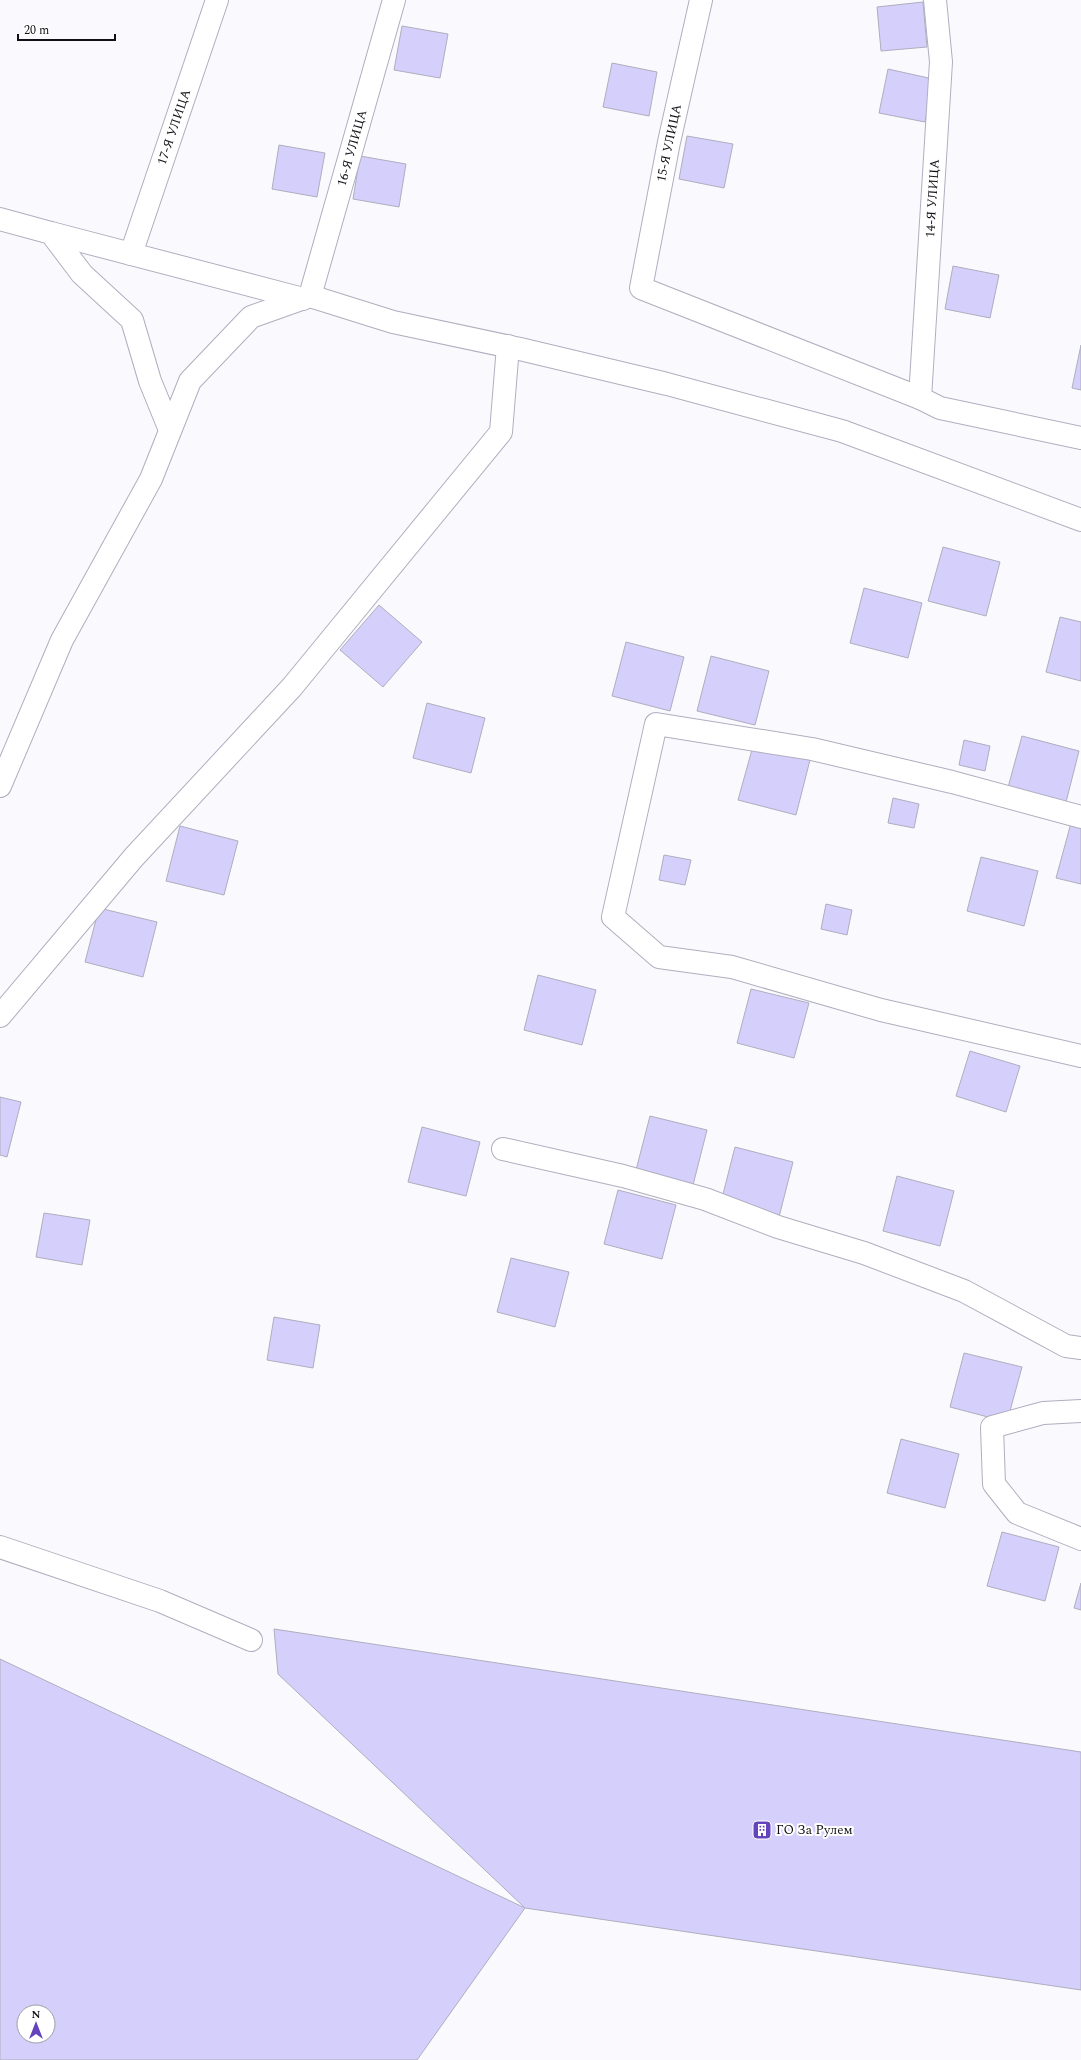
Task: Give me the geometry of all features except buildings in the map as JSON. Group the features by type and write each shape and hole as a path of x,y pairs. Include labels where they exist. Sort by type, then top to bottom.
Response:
{"street":[{"name":"17-Я УЛИЦА","path":"131,254 217,0"},
{"name":"16-Я УЛИЦА","path":"306,297 394,0"},
{"name":"15-Я УЛИЦА","path":"701,0 669,142 641,288 920,398"},
{"name":"14-Я УЛИЦА","path":"920,398 941,62 935,0"},
{"path":"0,219 131,254 306,297 393,322 508,346 668,384 842,431 1081,520"},
{"path":"51,233 82,274 132,320 150,381 170,430"},
{"path":"0,786 62,640 151,479 190,381 251,318 306,297"},
{"path":"0,1016 134,858 292,687 501,432 508,346"},
{"path":"920,398 940,408 1081,438"},
{"path":"1081,817 1056,812 952,782 812,749 656,724 613,917 659,957 732,967 881,1010 1081,1056"},
{"path":"503,1149 623,1176 698,1197 778,1227 864,1253 964,1291 1066,1346 1081,1348"},
{"path":"1081,1411 1043,1413 992,1427 994,1484 1017,1513 1081,1539"},
{"path":"0,1547 160,1601 251,1640"}],"place":[{"name":"ГО За Рулем","path":"762,1830"}]}
